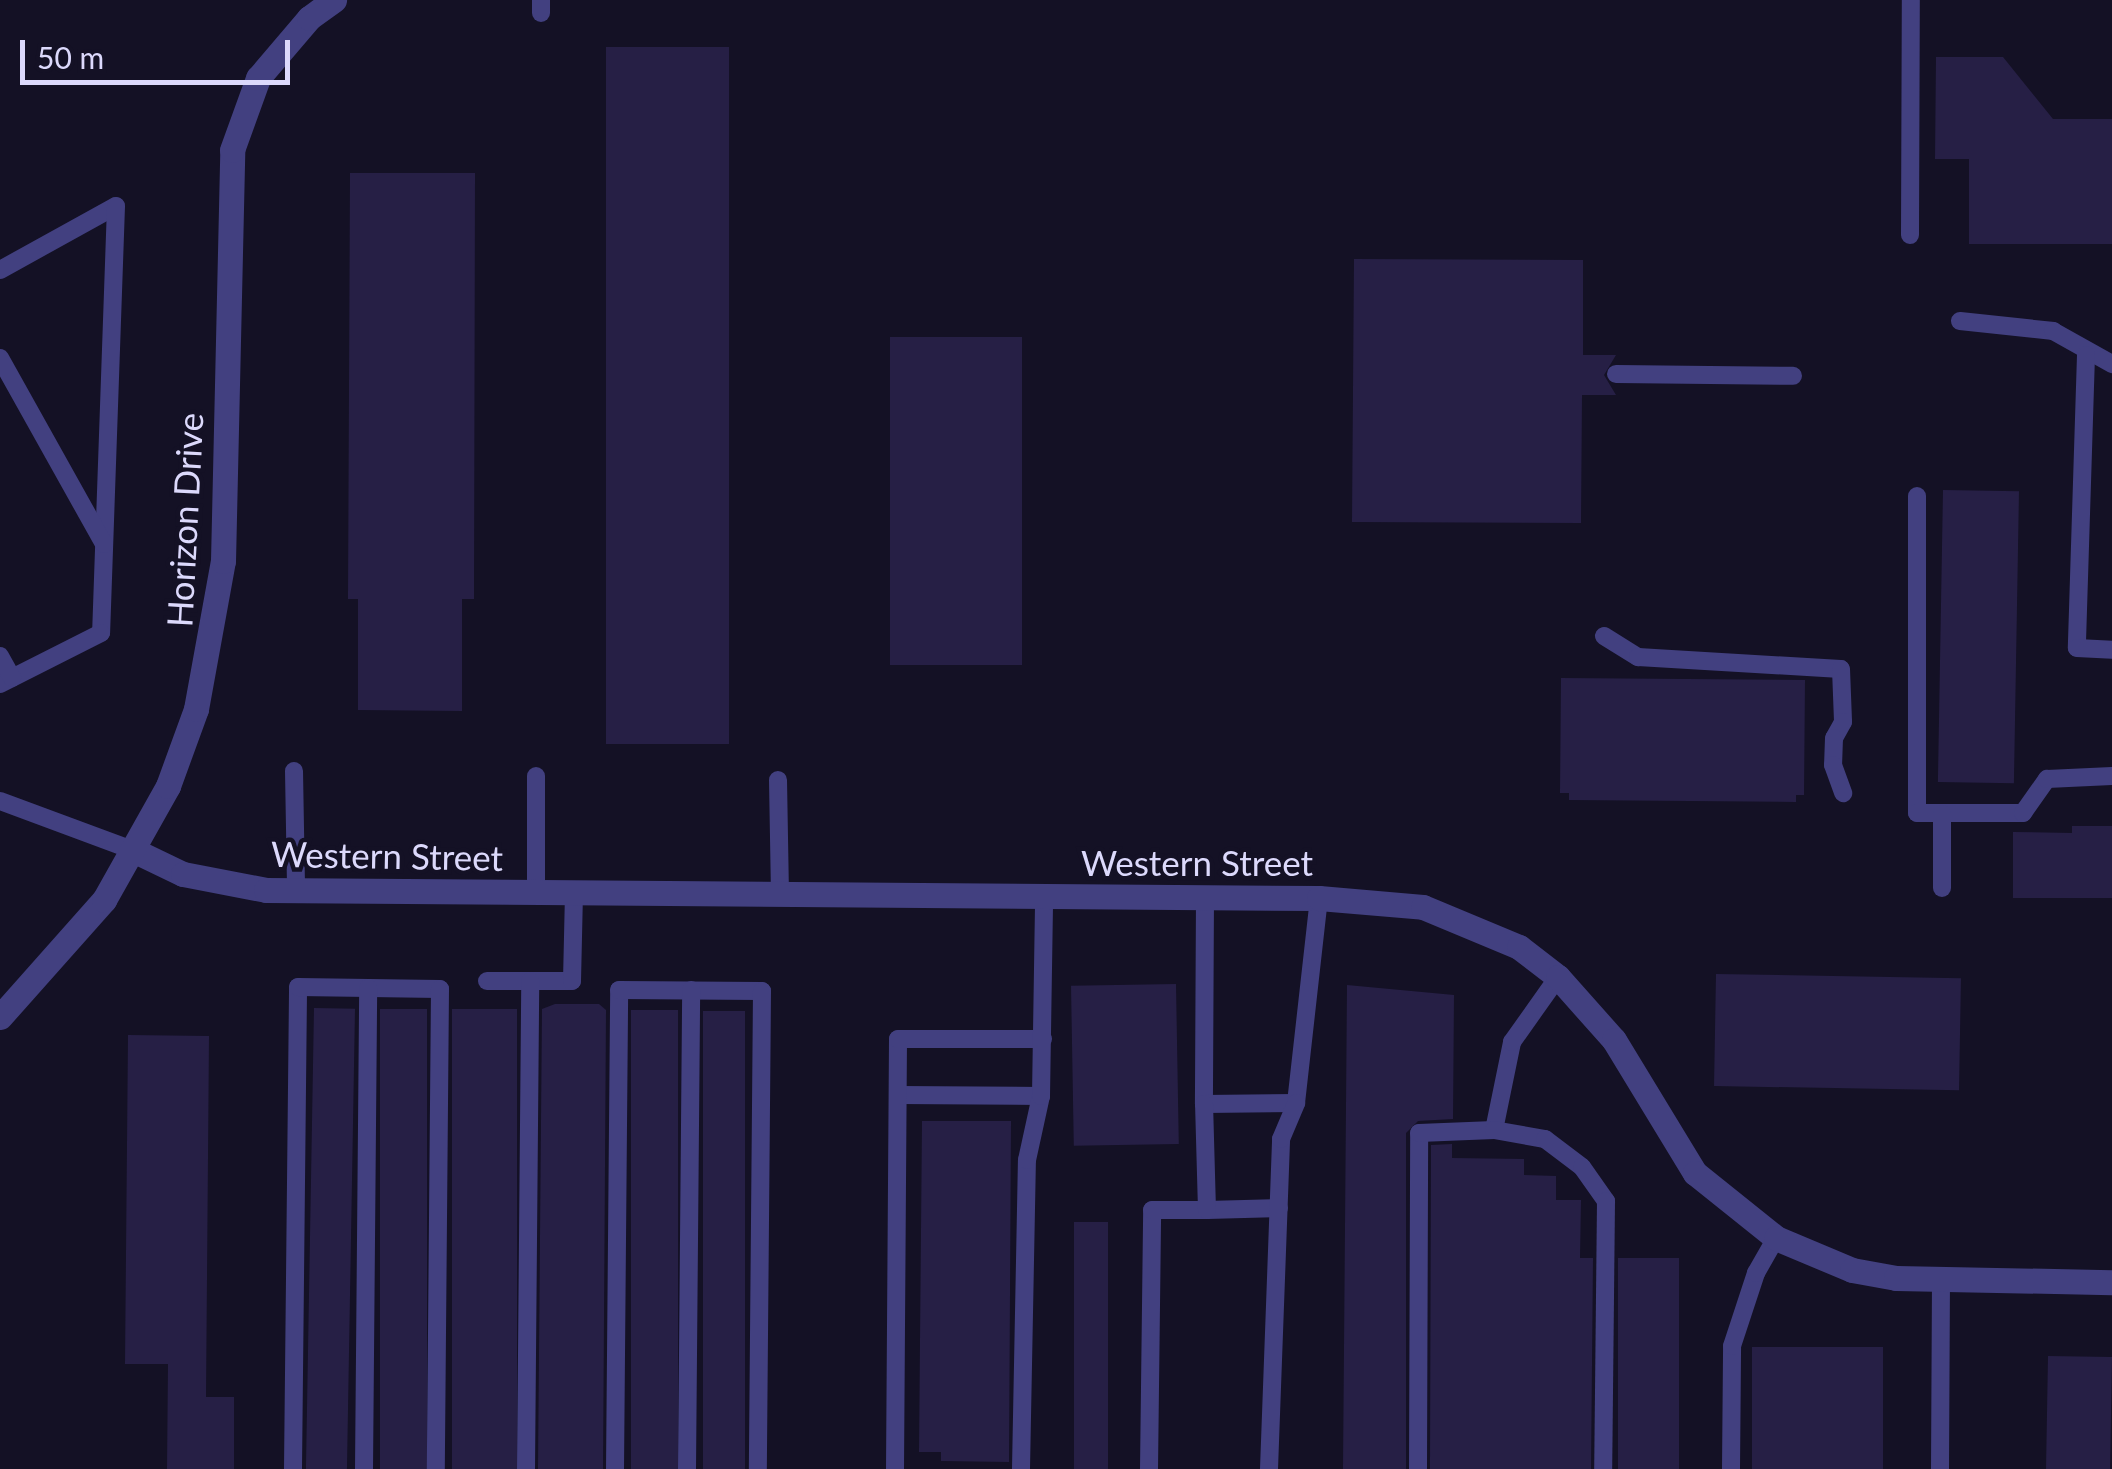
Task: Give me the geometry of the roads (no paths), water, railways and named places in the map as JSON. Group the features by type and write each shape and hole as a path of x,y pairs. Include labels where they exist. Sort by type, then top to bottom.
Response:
{"street":[{"name":"Horizon Drive","path":"0,1018 66,950 135,851 196,709 215,632 223,560 232,150 258,78 296,32 334,0"},
{"name":"Western Street","path":"135,851 183,874 296,891 1319,898 1423,907 1519,948 1558,977 1614,1040 1695,1172 1776,1238 1852,1270 1941,1280 2112,1282"}],"lane":[{"path":"1910,235 1911,0"},
{"path":"0,270 116,206 101,634 6,681 0,656"},
{"path":"1960,320 2052,331 2086,354 2112,364"},
{"path":"2086,354 2077,648 2112,650"},
{"path":"0,358 104,544"},
{"path":"1616,374 1793,376"},
{"path":"1916,496 1916,813 2023,812 2047,779 2112,776"},
{"path":"1604,636 1638,657 1841,669 1842,722 1834,738 1833,765 1842,793"},
{"path":"294,771 296,891"},
{"path":"536,776 536,892"},
{"path":"778,780 780,894"},
{"path":"0,801 135,851"},
{"path":"1942,814 1942,888"},
{"path":"487,981 572,982 574,892"},
{"path":"1020,1469 1028,1160 1041,1096 1044,896"},
{"path":"1205,897 1207,1210"},
{"path":"1269,1469 1281,1139 1296,1103 1319,898"},
{"path":"1494,1130 1512,1042 1558,977"},
{"path":"526,1469 530,982"},
{"path":"293,1469 298,988 440,989 436,1469"},
{"path":"364,1469 368,988"},
{"path":"616,1469 620,990 762,991 758,1469"},
{"path":"688,1469 692,990"},
{"path":"895,1469 898,1039 1042,1039"},
{"path":"898,1095 1041,1096"},
{"path":"1204,1104 1296,1103"},
{"path":"1418,1469 1418,1132 1494,1130 1545,1139 1582,1166 1606,1200 1603,1469"},
{"path":"1149,1469 1152,1210 1279,1208"},
{"path":"1731,1469 1732,1346 1756,1273 1776,1238"},
{"path":"1940,1469 1941,1280"}]}
